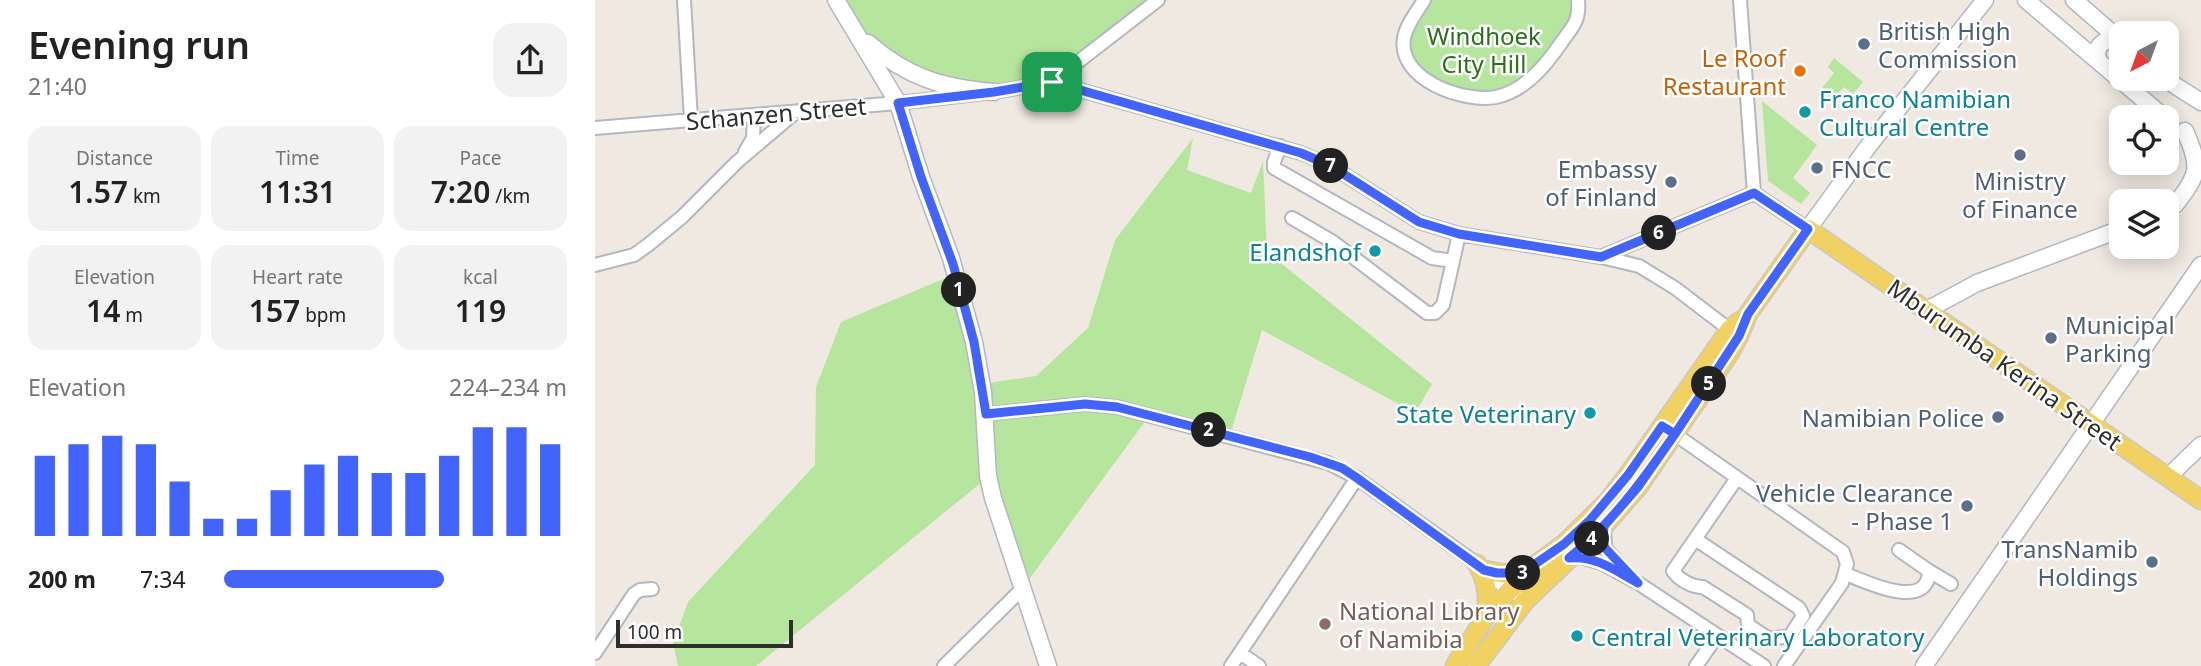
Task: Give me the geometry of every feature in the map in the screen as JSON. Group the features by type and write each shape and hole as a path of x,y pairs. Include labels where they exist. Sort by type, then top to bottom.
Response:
{"main road":[{"name":"Mburumba Kerina Street","path":"1808,229 2201,500"},
{"path":"1476,666 1539,586 1604,526 1638,487 1669,430 1808,229"},
{"path":"1480,567 1497,573 1522,573 1538,563 1564,544 1608,501 1669,430"},
{"path":"1455,666 1484,619 1538,563"},
{"path":"1480,567 1485,579 1487,605 1484,619"}],"street":[{"path":"684,0 691,120"},
{"path":"836,0 898,103 921,177 953,264 974,342 986,414 988,476 1048,666"},
{"path":"1052,82 1158,0"},
{"path":"1424,0 1406,30 1403,41 1409,64 1418,75 1439,87 1475,98 1497,97 1512,91 1544,67 1580,15 1578,0"},
{"path":"1740,0 1754,193"},
{"path":"1754,193 1808,229 1870,144 1985,0"},
{"path":"2026,0 2150,105"},
{"path":"2074,0 2109,30"},
{"path":"858,34 890,62 917,77 961,90 994,92"},
{"path":"2098,59 2098,48 2103,41 2109,39"},
{"name":"Schanzen Street","path":"595,128 898,103 1052,82 1280,146 1331,166 1419,222 1459,234 1601,257 1639,266 1675,288 1734,333"},
{"path":"2179,88 2201,102"},
{"path":"595,265 633,255 648,245 796,112"},
{"path":"739,161 753,138 754,116"},
{"path":"2179,197 2195,178 2200,167 2193,133"},
{"path":"1280,146 1274,168 1432,258 1453,261"},
{"path":"2179,203 2190,198 2201,187"},
{"path":"1601,257 1754,193"},
{"path":"1292,218 1333,242 1431,314 1443,305 1459,234"},
{"path":"1927,310 1966,288 2109,234"},
{"path":"1924,666 2201,265"},
{"path":"986,414 1085,404 1117,407 1310,457 1342,468 1357,478 1509,591 1526,594 1539,586"},
{"path":"1669,430 1843,552 1846,569 1842,583 1784,666"},
{"path":"2168,477 2201,445"},
{"path":"1231,666 1357,478"},
{"path":"1695,539 1799,608 1803,616 1790,636 1769,639 1748,625 1747,615 1703,587 1695,587 1673,571 1675,568 1737,478"},
{"path":"1604,526 1605,548 1638,583"},
{"path":"1899,550 1951,584"},
{"path":"1569,558 1592,559 1638,583 1764,666"},
{"path":"1846,569 1890,591 1913,593 1922,589 1930,576 1929,571"},
{"path":"595,653 633,594 652,589"},
{"path":"944,666 1023,589"},
{"path":"1696,666 1717,636"},
{"path":"1240,653 1259,666"}],"green space":[{"path":"836,0 1158,0 1052,82 994,92 917,77 858,34"},
{"name":"Windhoek City Hill","path":"1424,0 1578,0 1569,32 1512,91 1454,93 1409,64 1406,30"},
{"path":"1834,58 1863,82 1853,94 1844,87 1830,103 1818,93 1834,73 1828,67"},
{"path":"1762,101 1817,145 1793,178 1810,193 1801,204 1768,181"},
{"path":"1193,138 1187,170 1251,193 1263,161 1267,252 1432,384 1415,413 1262,330 1230,435 1149,416 1022,589 988,477 756,666 678,666 673,643 688,602 815,465 816,387 841,322 955,274 981,384 1036,376 1088,328 1115,240"}],"place":[{"name":"British High Commission","path":"1864,44"},
{"name":"Le Roof Restaurant","path":"1800,71"},
{"name":"Franco Namibian Cultural Centre","path":"1805,112"},
{"name":"Ministry of Finance","path":"2020,155"},
{"name":"FNCC","path":"1817,168"},
{"name":"Embassy of Finland","path":"1671,182"},
{"name":"Elandshof","path":"1375,251"},
{"name":"Municipal Parking","path":"2051,338"},
{"name":"State Veterinary","path":"1590,413"},
{"name":"Namibian Police","path":"1998,417"},
{"name":"Vehicle Clearance - Phase 1","path":"1967,506"},
{"name":"TransNamib Holdings","path":"2152,562"},
{"name":"National Library of Namibia","path":"1325,624"},
{"name":"Central Veterinary Laboratory","path":"1577,636"}],"route":[{"path":"1052,82 898,103 921,177 953,264 974,342 986,414 1085,404 1117,407 1310,457 1342,468 1484,570 1513,574 1522,573 1538,563 1590,520 1628,475 1662,426 1675,434 1638,487 1604,526 1569,558 1592,559 1638,583 1605,548 1604,526 1638,487 1675,434 1739,336 1748,314 1808,229 1754,193 1601,257 1459,234 1419,222 1331,166 1301,153 1052,82"}]}
